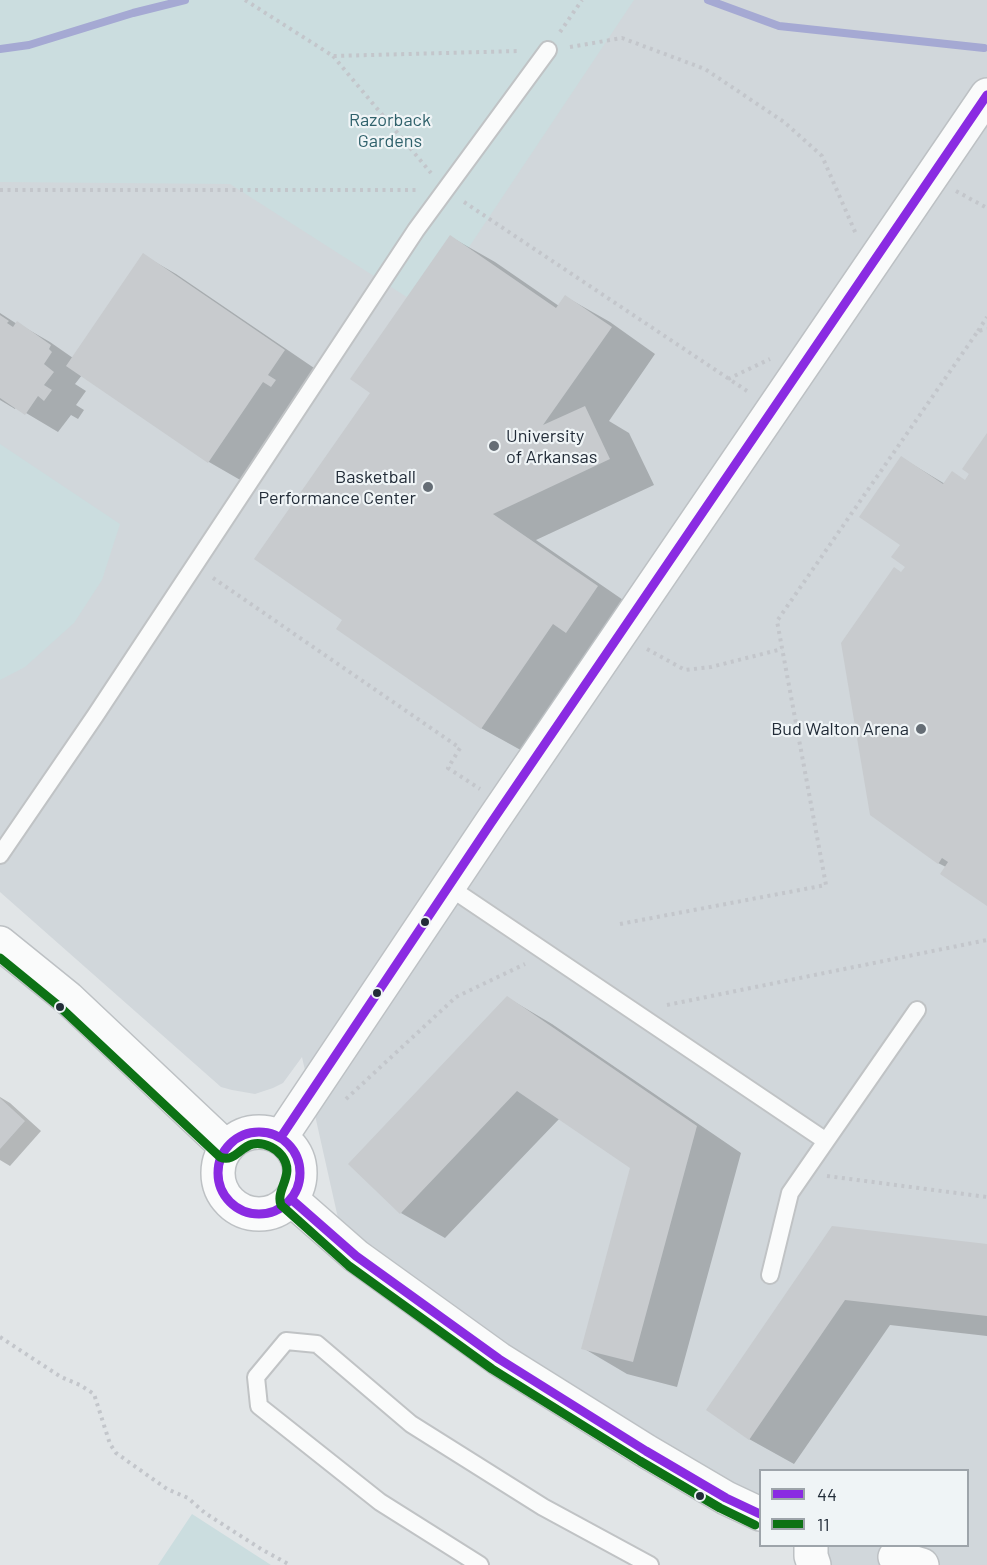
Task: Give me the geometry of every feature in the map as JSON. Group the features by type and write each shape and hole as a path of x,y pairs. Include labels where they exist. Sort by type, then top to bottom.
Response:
{"street":[{"path":"281,1137 498,813 987,95"},
{"path":"0,943 68,998 226,1147"},
{"path":"252,1131 267,1132 281,1137 292,1147 298,1160 300,1175 297,1189 291,1199 277,1211 258,1215 240,1211 226,1199 217,1182 218,1164 226,1147 237,1137 252,1131"},
{"path":"291,1199 356,1256 499,1359 646,1451 726,1498 759,1514"},
{"path":"812,1547 811,1556 814,1565"}],"lane":[{"path":"0,855 95,716 416,230 548,50"},
{"path":"449,887 826,1141"},
{"path":"770,1275 790,1192 917,1010"},
{"path":"480,1565 380,1502 259,1406 256,1377 286,1341 317,1344 411,1424 543,1507 650,1565"}],"path":[{"path":"548,50 582,0"},
{"path":"247,1 333,56 445,189"},
{"path":"333,56 548,50 622,38 705,69 784,122 822,156 870,266"},
{"path":"956,191 987,208"},
{"path":"620,924 826,885 777,621 987,317"},
{"path":"978,331 987,329"},
{"path":"728,379 771,358"},
{"path":"194,565 460,748 448,768 488,794"},
{"path":"647,649 685,670 711,667 782,650"},
{"path":"635,1012 987,940"},
{"path":"346,1099 456,997 548,953"},
{"path":"804,1173 987,1197"},
{"path":"0,1337 61,1377 94,1394 110,1444 116,1453 167,1489 188,1498 205,1513 290,1565"}],"shaded area":[{"name":"University of Arkansas","path":"0,0 987,0 987,1565 814,1565 811,1547 969,1547 969,1469 759,1469 759,1513 344,1245 302,1057 283,1083 273,1088 255,1094 221,1087 0,892"}],"green space":[{"name":"Razorback Gardens","path":"0,0 634,0 427,310 230,184 0,182"},
{"path":"0,444 120,524 102,580 74,623 25,667 0,680"},
{"path":"192,1514 271,1565 158,1565"}],"building":[{"name":"Basketball Performance Center","path":"450,235 556,308 565,295 612,327 543,425 585,406 610,459 493,514 598,586 566,633 553,624 481,729 336,629 342,620 254,559 370,393 350,379"},
{"path":"143,253 285,350 268,375 276,380 271,387 263,382 208,463 66,366"},
{"path":"0,315 13,327 17,321 51,345 49,349 52,352 44,364 54,372 44,385 52,390 44,401 38,396 25,415 0,398"},
{"name":"Bud Walton Arena","path":"987,433 987,906 940,874 948,862 942,858 938,864 870,815 841,643 894,567 901,572 905,567 891,557 900,545 859,517 901,456 943,484 952,471 965,480 969,474 962,469"},
{"path":"507,996 697,1126 633,1362 581,1349 630,1168 517,1091 400,1214 348,1164"},
{"path":"0,1098 25,1121 0,1149"},
{"path":"832,1226 987,1244 987,1316 845,1300 749,1440 706,1410"}],"waterway":[{"path":"0,49 29,45 133,13 185,0"},
{"path":"708,0 779,26 984,48"}],"transit line":[{"name":"44","path":"281,1137 491,823 987,95"},
{"name":"11","path":"0,958 60,1007 220,1157 232,1157 254,1144 262,1144 278,1152 286,1163 287,1169 281,1193 281,1205 349,1266 492,1369 640,1461 720,1508 755,1525"},
{"name":"44","path":"251,1132 267,1132 282,1139 293,1150 300,1165 300,1173 297,1189 288,1202 267,1214 251,1214 236,1207 225,1196 218,1181 218,1165 225,1150 236,1139 251,1132"},
{"name":"44","path":"291,1199 356,1256 499,1359 646,1451 726,1498 759,1514"}],"place":[{"name":"University of Arkansas","path":"494,446"},
{"name":"Basketball Performance Center","path":"428,487"},
{"name":"Bud Walton Arena","path":"921,729"}]}
